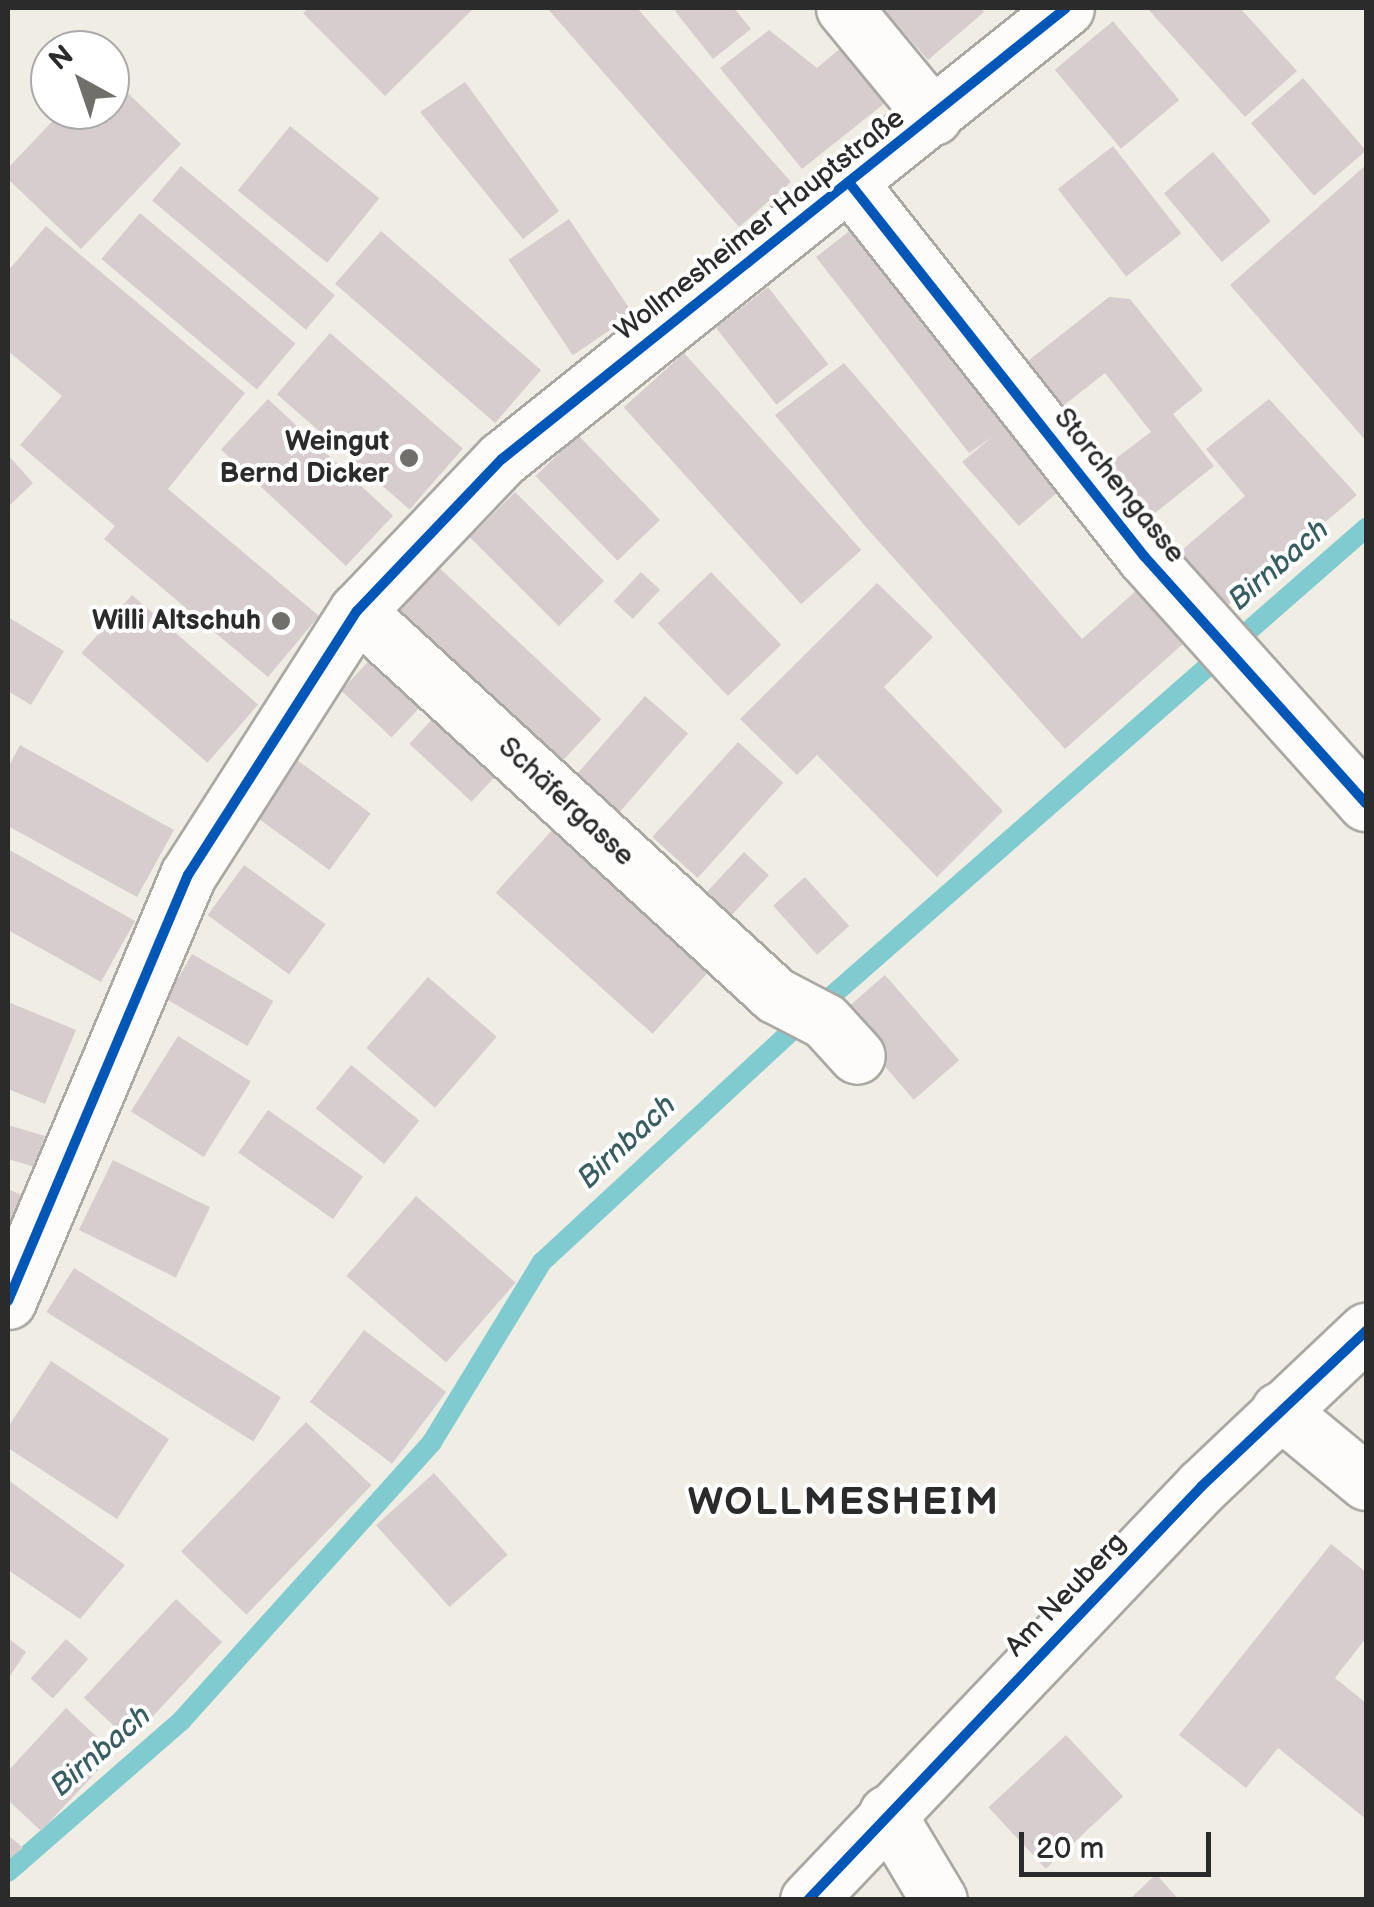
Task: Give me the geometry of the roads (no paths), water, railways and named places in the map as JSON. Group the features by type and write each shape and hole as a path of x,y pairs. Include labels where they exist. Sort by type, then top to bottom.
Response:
{"street":[{"path":"844,8 934,117"},
{"name":"Wollmesheimer Hauptstraße","path":"8,1302 188,876 357,610 502,458 851,185 1066,8"},
{"name":"Storchengasse","path":"851,185 1203,623 1366,803"},
{"name":"Schäfergasse","path":"357,610 775,994 841,1039"},
{"name":"Am Neuberg","path":"808,1900 887,1813 1279,1410 1366,1332"},
{"path":"1279,1410 1366,1482"},
{"path":"887,1813 939,1900"}],"waterway":[{"name":"Birnbach","path":"8,1872 182,1720 432,1442 542,1262 795,1028 1366,528"}],"place":[{"name":"Weingut Bernd Dicker","path":"409,458"},
{"name":"Willi Altschuh","path":"281,621"}],"district":[{"name":"WOLLMESHEIM","path":"844,1503"}]}
